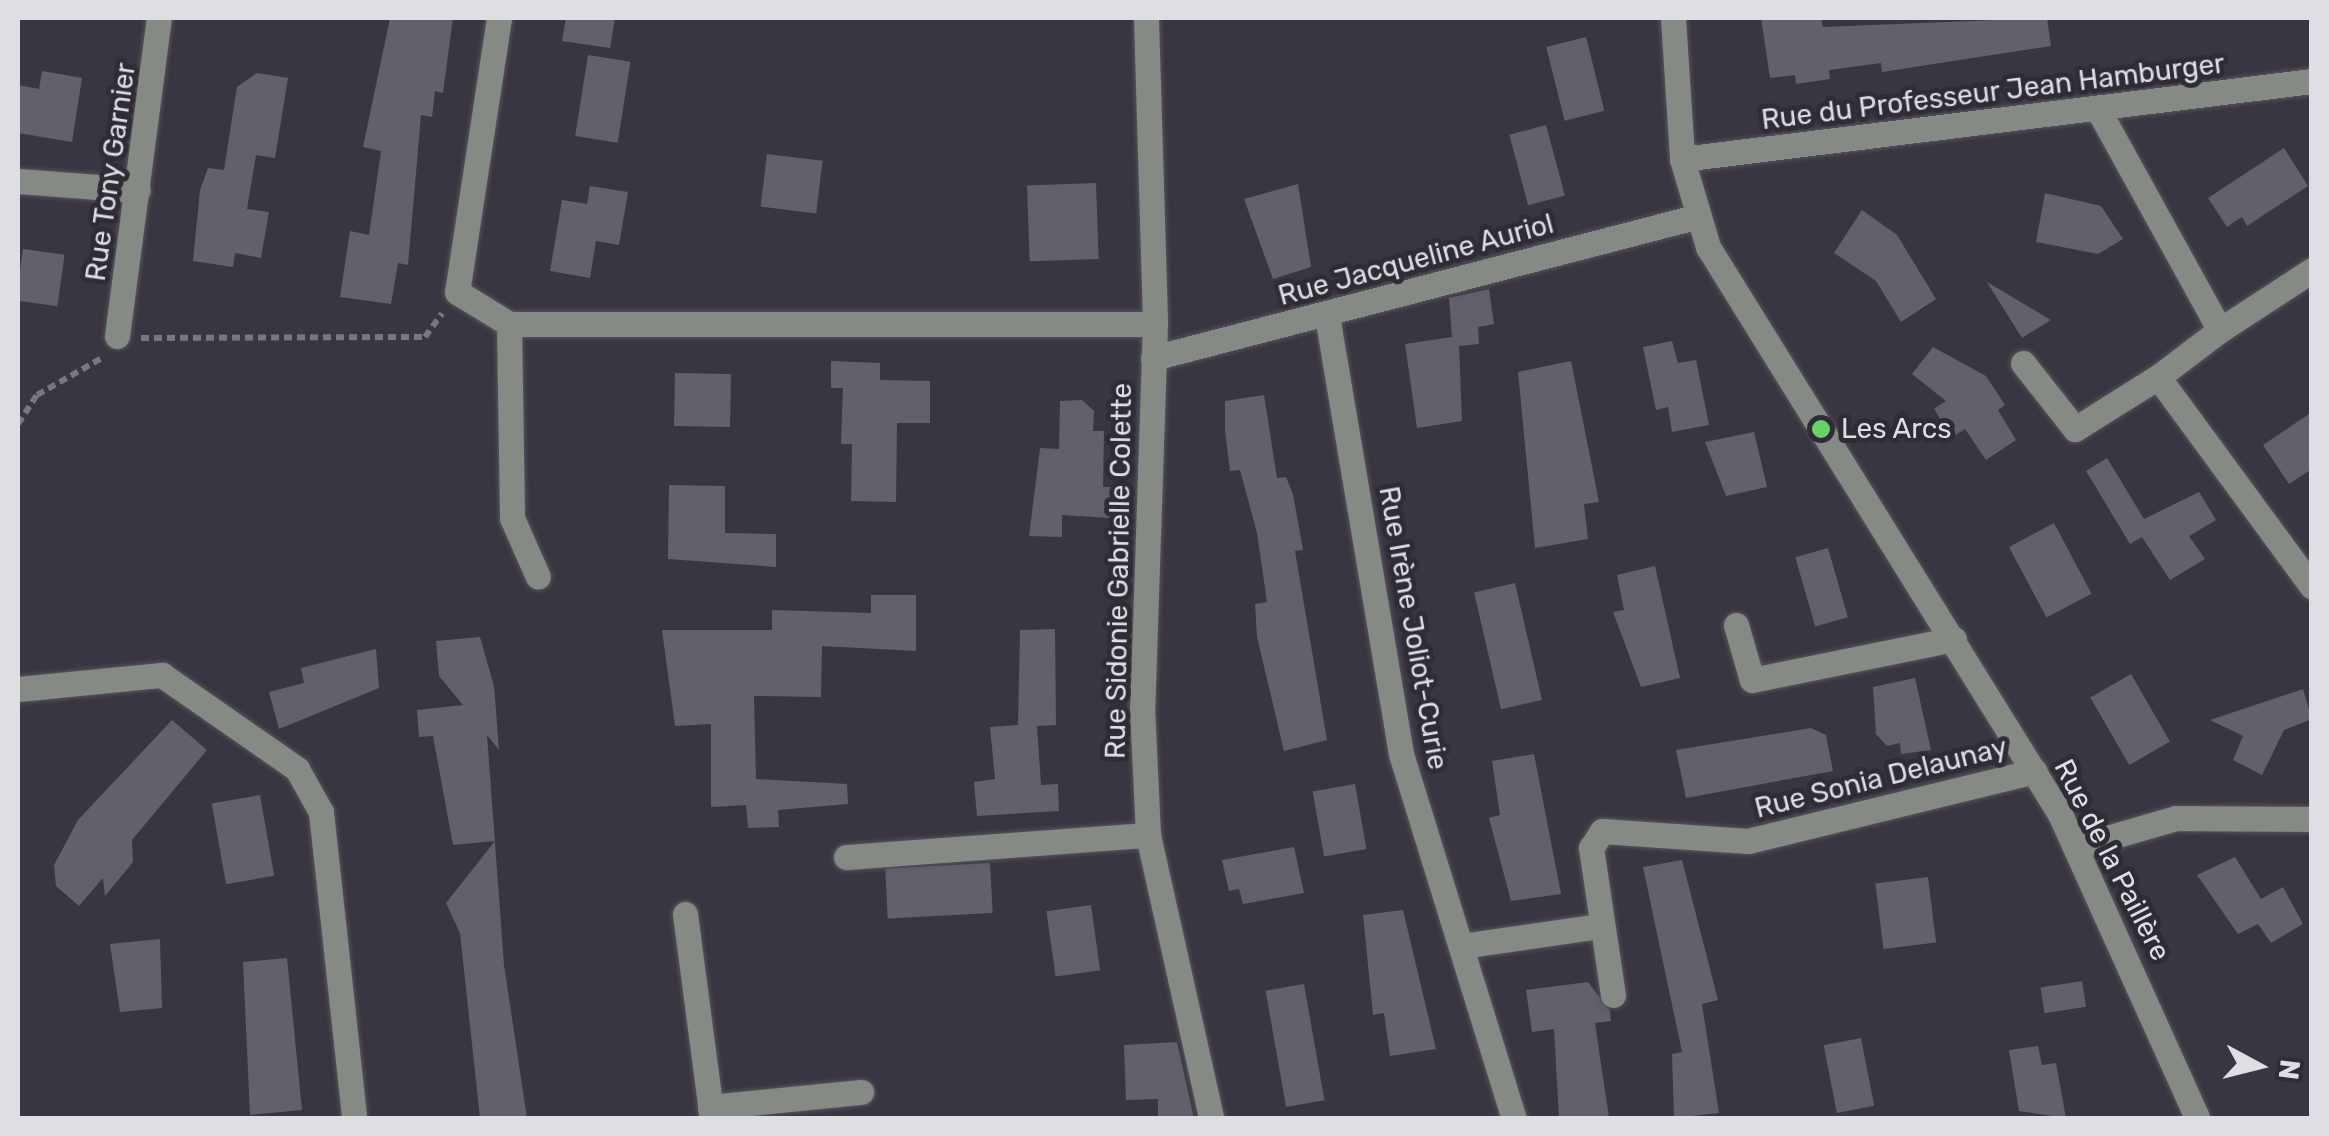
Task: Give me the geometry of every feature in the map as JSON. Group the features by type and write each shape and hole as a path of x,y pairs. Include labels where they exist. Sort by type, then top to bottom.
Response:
{"street":[{"name":"Rue Tony Garnier","path":"115,348 159,18"},
{"path":"499,18 457,292 509,324 1155,324"},
{"name":"Rue Sidonie Gabrielle Colette","path":"1146,18 1155,324 1142,708 1148,836 1211,1118"},
{"name":"Rue de la Paillère","path":"1673,18 1682,158 1696,217 1731,288 1954,639 2079,846 2197,1118"},
{"name":"Rue du Professeur Jean Hamburger","path":"1682,158 2100,113 2312,81"},
{"path":"2100,113 2220,330"},
{"path":"18,182 138,190"},
{"name":"Rue Jacqueline Auriol","path":"1153,358 1327,316 1696,217"},
{"path":"2023,363 2075,429 2312,270"},
{"name":"Rue Irène Joliot-Curie","path":"1327,316 1401,754 1514,1118"},
{"path":"509,324 512,518 538,576"},
{"path":"2158,376 2312,587"},
{"path":"1736,624 1752,680 1954,639"},
{"path":"18,689 162,675 304,778 321,812 354,1118"},
{"name":"Rue Sonia Delaunay","path":"1613,995 1599,926 1591,848 1602,831 1748,842 2034,771"},
{"path":"2079,846 2176,818 2312,818"},
{"path":"846,857 1148,836"},
{"path":"686,914 711,1113 861,1092"},
{"path":"1460,946 1599,926"}],"path":[{"path":"18,424 37,396 115,348 158,338 425,337 457,292"},
{"path":"115,348 158,338"}],"building":[{"path":"390,18 453,18 443,93 435,91 432,117 421,115 408,265 398,263 391,304 340,297 350,231 369,235 381,151 363,147"},
{"path":"566,18 615,18 610,48 562,41"},
{"path":"1761,18 1821,18 1823,27 2047,18 2051,46 1882,72 1881,63 1829,70 1830,79 1796,84 1795,75 1770,78"},
{"path":"1586,37 1604,111 1565,121 1546,47"},
{"path":"588,55 630,62 618,143 575,136"},
{"path":"42,71 82,78 72,142 18,133 18,85 39,89"},
{"path":"257,73 288,78 275,158 256,155 247,209 269,212 261,258 235,253 233,267 193,261 200,190 208,168 224,170 237,87"},
{"path":"1546,125 1565,196 1528,205 1509,135"},
{"path":"2284,148 2308,186 2247,226 2242,217 2227,227 2208,198"},
{"path":"767,154 823,161 816,213 761,207"},
{"path":"1096,183 1099,259 1030,261 1027,185"},
{"path":"1298,184 1311,267 1273,279 1244,199"},
{"path":"590,186 628,192 619,245 596,241 590,278 550,271 562,200 587,204"},
{"path":"2045,193 2101,206 2123,239 2098,254 2036,242"},
{"path":"1862,210 1897,235 1936,299 1901,322 1876,281 1834,253"},
{"path":"23,249 65,255 57,306 18,301"},
{"path":"1987,282 2051,320 2022,338"},
{"path":"1489,289 1494,324 1478,327 1479,344 1459,346 1462,421 1417,428 1405,344 1452,337 1449,298"},
{"path":"1672,341 1678,363 1696,360 1709,425 1672,432 1668,407 1656,410 1643,347"},
{"path":"1933,347 1986,376 2005,405 1998,410 2016,440 1986,460 1965,429 1952,437 1934,409 1946,401 1912,374"},
{"path":"831,361 880,363 880,380 930,381 930,423 897,423 896,502 851,501 852,444 841,444 843,388 831,388"},
{"path":"1571,361 1599,502 1584,504 1588,539 1535,548 1518,372"},
{"path":"675,373 731,374 730,427 674,426"},
{"path":"1264,395 1277,478 1286,477 1293,494 1303,550 1295,551 1327,740 1284,751 1257,637 1255,604 1267,602 1257,533 1240,470 1230,471 1225,430 1225,401"},
{"path":"1082,400 1094,411 1093,431 1104,431 1103,487 1127,487 1126,519 1062,515 1062,537 1029,536 1040,448 1059,449 1060,401"},
{"path":"2312,412 2312,469 2289,484 2263,445"},
{"path":"1754,432 1767,487 1726,496 1705,442"},
{"path":"2107,458 2144,519 2199,492 2216,520 2189,536 2205,559 2170,580 2142,537 2130,544 2086,471"},
{"path":"669,485 725,486 725,533 776,534 776,567 668,559"},
{"path":"2054,523 2092,594 2047,618 2009,547"},
{"path":"1828,548 1848,617 1815,627 1795,557"},
{"path":"1655,566 1680,678 1641,687 1613,612 1624,610 1617,575"},
{"path":"1515,583 1542,700 1501,709 1474,592"},
{"path":"871,595 916,595 916,651 822,646 821,697 754,696 756,779 847,784 848,804 778,810 779,827 748,828 746,805 711,807 711,724 675,726 662,630 772,630 772,610 871,613"},
{"path":"1055,629 1056,725 1037,726 1041,785 1058,784 1059,811 977,816 974,782 995,779 990,727 1018,725 1020,630"},
{"path":"480,637 494,686 499,750 487,735 495,841 453,845 433,736 419,737 417,710 463,705 439,676 436,641"},
{"path":"376,649 379,688 279,729 269,692 304,683 301,668"},
{"path":"2131,674 2170,742 2129,765 2090,698"},
{"path":"1915,678 1931,750 1901,754 1900,743 1887,746 1876,734 1873,687"},
{"path":"2303,689 2312,719 2284,730 2262,775 2233,760 2243,736 2210,720"},
{"path":"172,720 207,750 132,840 133,862 105,896 103,878 79,906 56,886 54,865 78,820"},
{"path":"1811,728 1826,735 1833,771 1686,798 1676,750"},
{"path":"1534,754 1561,894 1511,901 1489,818 1500,815 1492,761"},
{"path":"1355,784 1366,849 1324,856 1313,791"},
{"path":"260,795 274,876 226,884 212,804"},
{"path":"495,841 504,965 527,1118 480,1118 460,933 446,903"},
{"path":"1294,847 1304,893 1243,904 1239,889 1229,891 1222,860"},
{"path":"2235,857 2261,899 2283,887 2303,924 2271,943 2258,924 2238,934 2197,875"},
{"path":"1682,860 1718,1000 1702,1004 1719,1113 1674,1118 1672,1054 1682,1052 1643,867"},
{"path":"990,863 993,913 888,918 885,868"},
{"path":"1928,877 1936,943 1883,949 1875,883"},
{"path":"1091,905 1100,970 1056,977 1046,911"},
{"path":"1403,910 1436,1049 1390,1056 1384,1013 1373,1015 1363,915"},
{"path":"160,939 162,1008 120,1012 110,944"},
{"path":"287,958 302,1110 250,1115 243,962"},
{"path":"2082,981 2086,1007 2045,1013 2041,988"},
{"path":"1588,982 1610,1011 1611,1021 1595,1023 1609,1118 1559,1118 1554,1029 1532,1032 1526,990"},
{"path":"1304,984 1324,1100 1286,1107 1266,991"},
{"path":"1861,1038 1874,1106 1837,1113 1824,1045"},
{"path":"1177,1042 1194,1118 1158,1118 1158,1099 1126,1100 1124,1045"},
{"path":"2038,1046 2042,1065 2056,1063 2066,1118 2019,1111 2009,1050"}],"place":[{"name":"Les Arcs","path":"1821,429"}]}
